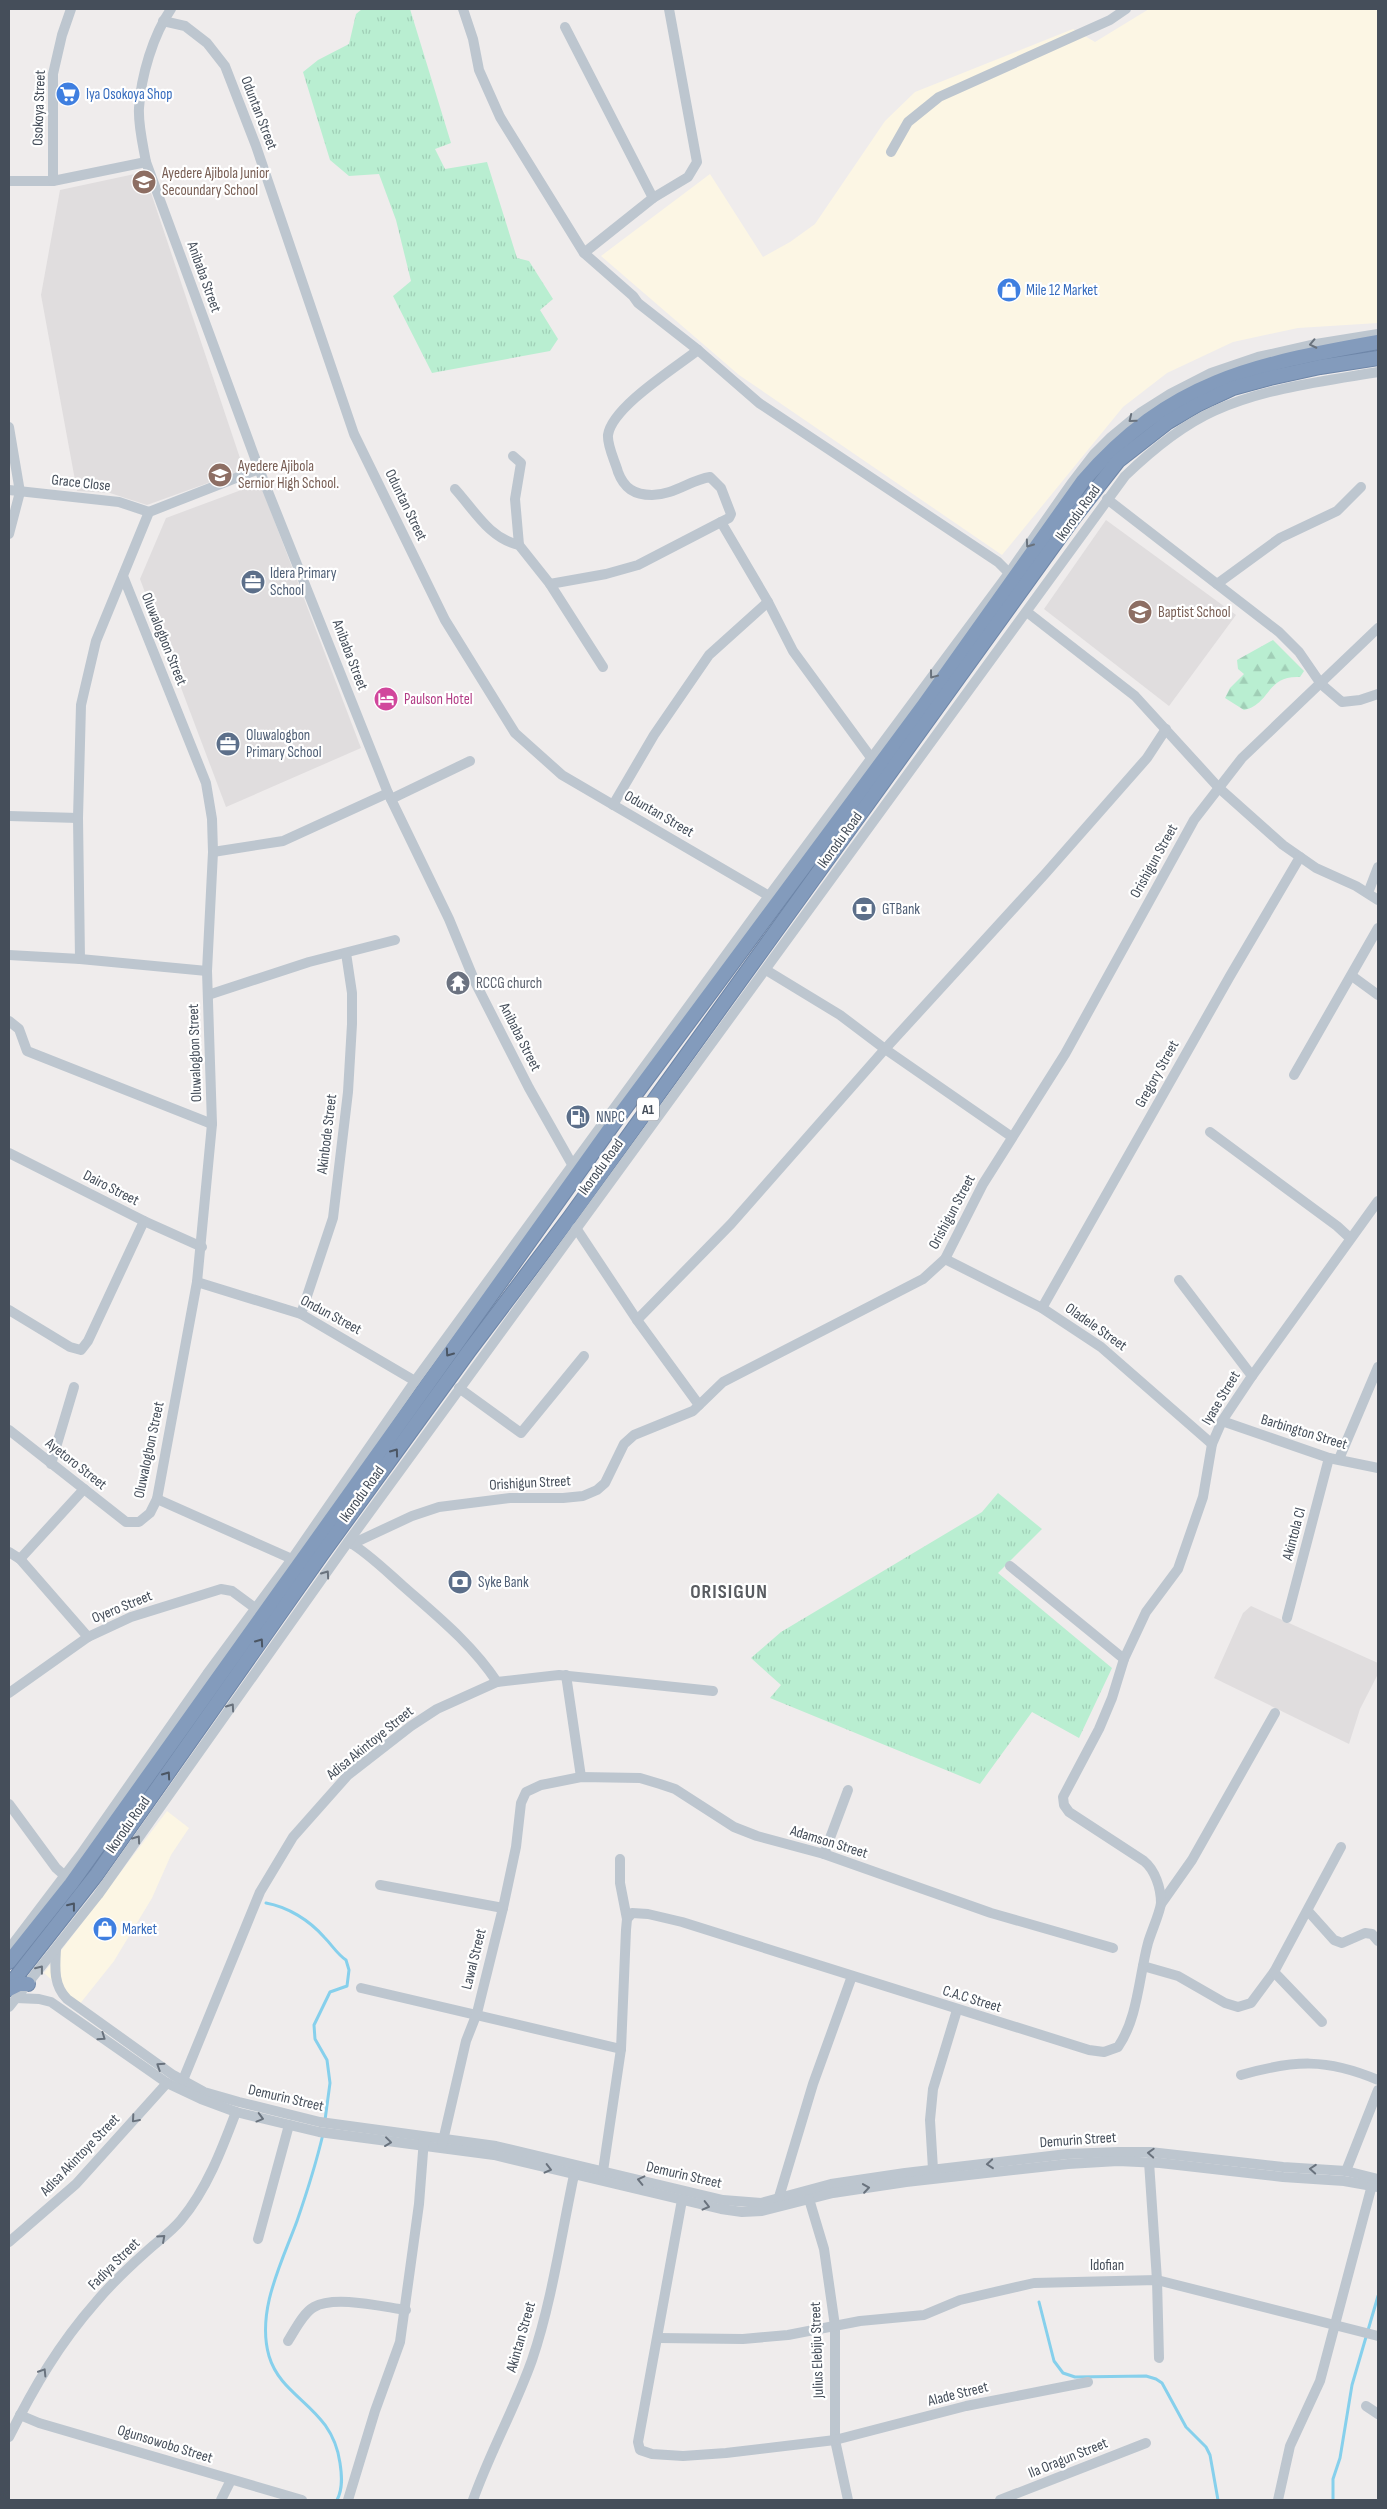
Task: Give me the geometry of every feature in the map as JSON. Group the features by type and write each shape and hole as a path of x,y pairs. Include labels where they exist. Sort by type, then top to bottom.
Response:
{"highway":[{"name":"Ikorodu Road","path":"9,1962 71,1884 781,888 1012,584 1083,481 1109,451 1156,413 1208,385 1267,364 1378,342"},
{"name":"Ikorodu Road","path":"11,1991 97,1874 322,1554 463,1358 570,1217 1072,520 1118,461 1168,422 1233,388 1320,367 1378,358"},
{"path":"11,1991 19,1984 28,1984"}],"street":[{"name":"Osokoya Street","path":"53,181 53,74 62,35 71,9"},
{"name":"Anibaba Street","path":"171,9 163,21 151,54 139,109 146,162 259,469 389,796 449,919 474,982 529,1088 573,1166"},
{"path":"463,9 473,39 478,70 490,99 584,253 633,296 638,303 698,350 759,403 998,562 1009,573"},
{"path":"584,253 653,198 688,177 697,162 669,9"},
{"path":"891,152 908,122 939,97 1110,20 1126,9"},
{"name":"Oduntan Street","path":"163,21 186,26 207,43 224,66 256,146 354,434 445,620 515,733 562,775 769,896"},
{"path":"564,27 653,198"},
{"path":"9,181 53,181 146,162"},
{"name":"Ikorodu Road","path":"838,811 872,759 1094,454 1111,437 1147,408 1170,394 1211,374 1258,357 1316,344 1378,334"},
{"path":"550,584 606,574 638,564 729,518 731,514 730,507 721,488 710,477 700,479 669,493 652,495 631,492 621,480 608,438 611,423 623,408 698,350"},
{"name":"Ikorodu Road","path":"28,1984 98,1895 459,1388 1125,476 1149,453 1214,411 1269,392 1378,372"},
{"path":"9,427 20,492 9,534"},
{"path":"513,456 521,463 515,499 519,545 550,584 603,667"},
{"path":"80,959 78,818 81,705 96,641 149,512 259,469"},
{"path":"1217,584 1280,538 1337,511 1361,487"},
{"path":"455,489 494,535 506,542 519,545"},
{"name":"Grace Close","path":"9,490 119,502 149,512"},
{"path":"1107,499 1288,641 1304,658 1321,684 1342,702 1360,700 1378,694"},
{"path":"720,522 768,602 793,651 872,759"},
{"name":"Oluwalogbon Street","path":"123,576 206,783 212,819 213,852 207,971 212,1124 202,1247 157,1499 150,1513 139,1522 126,1522"},
{"path":"614,805 654,735 709,655 768,602"},
{"path":"1027,612 1136,696 1219,788 1283,845 1316,868 1368,893 1378,900"},
{"name":"Orishigun Street","path":"350,1543 412,1516 439,1507 510,1498 562,1498 590,1493 605,1483 621,1449 628,1439 642,1431 693,1410 723,1382 923,1279 945,1259 983,1184 1064,1054 1194,820 1242,758 1378,628"},
{"path":"637,1320 731,1224 885,1049 980,946 1147,758 1166,728"},
{"path":"213,852 283,841 470,761"},
{"path":"9,816 78,818"},
{"name":"Gregory Street","path":"1042,1308 1230,976 1300,857"},
{"path":"1368,893 1378,867"},
{"name":"Ikorodu Road","path":"9,1949 65,1876 292,1558 415,1381 769,896 781,888"},
{"path":"1294,1075 1378,928"},
{"path":"208,995 309,962 395,940"},
{"name":"Akinbode Street","path":"301,1314 333,1218 348,1092 352,1024 352,993 346,953"},
{"path":"9,955 80,959 207,971"},
{"path":"766,970 840,1015 885,1049 1012,1137"},
{"path":"1352,976 1378,995"},
{"path":"9,1021 19,1029 27,1051 212,1124"},
{"path":"1210,1132 1337,1226 1350,1238"},
{"name":"Dairo Street","path":"9,1153 144,1222 202,1247"},
{"name":"Iyase Street","path":"1124,1659 1146,1612 1178,1569 1203,1497 1212,1444 1222,1421 1252,1376 1378,1201"},
{"path":"11,1315 70,1347 81,1350 88,1341 144,1222"},
{"path":"576,1228 637,1320 699,1405"},
{"name":"Oladele Street","path":"945,1259 1042,1308 1108,1352 1212,1444"},
{"path":"1179,1280 1252,1376"},
{"name":"Ondun Street","path":"197,1282 301,1314 415,1381"},
{"path":"459,1388 522,1433 584,1356"},
{"name":"Akintola Cl","path":"1287,1618 1334,1459 1378,1367"},
{"path":"50,1464 74,1387"},
{"name":"Barbington Street","path":"1222,1421 1334,1459 1378,1468"},
{"name":"Ayetoro Street","path":"9,1430 126,1522"},
{"path":"20,1558 84,1489"},
{"path":"157,1499 292,1558"},
{"path":"350,1543 383,1569 477,1653 497,1682"},
{"path":"9,1552 20,1558 88,1637"},
{"path":"1010,1566 1124,1659 1112,1698 1065,1792 1064,1805 1068,1812 1151,1867 1155,1876 1161,1904"},
{"name":"Oyero Street","path":"9,1693 88,1637 131,1618 220,1589 232,1591 256,1608"},
{"path":"566,1675 581,1777"},
{"name":"Adisa Akintoye Street","path":"183,2080 260,1892 293,1837 348,1775 389,1743 438,1709 497,1682 566,1675 713,1691"},
{"name":"C.A.C Street","path":"627,1919 632,1913 638,1912 665,1917 1089,2050 1112,2050 1122,2041 1154,1922 1161,1904 1192,1860 1275,1713"},
{"name":"Adamson Street","path":"541,1785 581,1777 640,1778 675,1789 734,1827 757,1836 824,1854 990,1913 1114,1948"},
{"name":"Lawal Street","path":"442,2143 466,2042 476,2013 503,1908 516,1847 521,1803 526,1792 541,1785"},
{"path":"824,1854 848,1790"},
{"path":"9,1804 56,1868 65,1876"},
{"path":"1143,1966 1178,1976 1225,2003 1238,2006 1251,2003 1274,1972 1341,1847"},
{"path":"604,2171 621,2049 627,1919 620,1883 620,1859"},
{"path":"380,1885 503,1908"},
{"path":"1308,1911 1334,1940 1342,1943 1365,1933 1372,1934 1378,1942"},
{"name":"Demurin Street","path":"56,1949 57,1982 61,1993 82,2011 183,2080 204,2092 320,2127"},
{"path":"1274,1972 1322,2022"},
{"path":"779,2197 813,2084 852,1976"},
{"path":"361,1988 476,2013 621,2049"},
{"name":"Ikorodu Road","path":"9,2007 11,1991"},
{"name":"Demurin Street","path":"11,1991 51,2002 167,2082 201,2099 236,2112 289,2126 320,2127 442,2143 496,2146 722,2200 761,2203 831,2184 933,2169 1067,2154 1118,2152 1150,2152 1284,2167 1346,2171 1376,2184"},
{"path":"933,2169 930,2120 933,2089 957,2010"},
{"path":"1240,2075 1280,2064 1324,2064 1356,2070 1378,2080"},
{"name":"Adisa Akintoye Street","path":"9,2242 76,2184 167,2082"},
{"path":"1346,2171 1378,2090"},
{"name":"Fadiya Street","path":"9,2436 54,2355 96,2302 134,2263 180,2222 193,2204 212,2169 236,2112"},
{"path":"258,2239 289,2126"},
{"path":"348,2500 375,2411 397,2356 406,2310 419,2204 424,2141"},
{"name":"Demurin Street","path":"442,2143 682,2200 742,2212 762,2212 833,2193 906,2182 1068,2164 1149,2162 1376,2184"},
{"path":"1149,2162 1157,2280 1159,2358"},
{"name":"Akintan Street","path":"473,2500 482,2473 532,2360 542,2324 574,2175"},
{"path":"1278,2500 1287,2455 1320,2381 1376,2184"},
{"name":"Julius Elebiju Street","path":"809,2199 824,2249 835,2326 835,2440 848,2500"},
{"path":"658,2338 682,2200"},
{"name":"Idofian","path":"658,2338 743,2339 788,2335 860,2321 924,2315 960,2300 1034,2283 1157,2280 1376,2335"},
{"path":"288,2341 313,2307 326,2303 342,2302 406,2310"},
{"name":"Alade Street","path":"658,2338 638,2442 640,2450 652,2454 683,2456 726,2453 835,2440 966,2406 1088,2382"},
{"path":"1366,2406 1378,2414"},
{"name":"Ogunsowobo Street","path":"20,2415 302,2500"},
{"name":"Ila Oragun Street","path":"1000,2500 1146,2443"},
{"path":"221,2500 231,2480"}],"shaded area":[{"name":"Mile 12 Market","path":"1149,9 1378,9 1378,323 1298,328 1233,342 1167,373 1123,407 1002,555 739,375 601,256 710,174 763,257 790,242 815,224 885,121 915,92 1073,29 1095,42"},
{"path":"144,172 244,470 147,505 110,493 77,491 41,295 60,190"},
{"path":"260,483 361,748 226,807 140,579 166,518"},
{"name":"Baptist School","path":"1106,520 1236,615 1169,706 1044,609"},
{"path":"1251,1606 1378,1663 1378,1674 1360,1709 1349,1744 1214,1678 1243,1613"},
{"name":"Market","path":"167,1811 189,1828 171,1855 152,1898 114,1961 79,2005 44,1973"}],"green space":[{"path":"362,9 410,9 451,143 435,149 445,169 487,162 517,258 529,261 553,299 540,310 558,339 550,351 432,373 393,296 411,281 396,220 379,174 349,176 330,160 303,72 318,60 349,44 356,14"},
{"path":"1273,640 1304,671 1300,677 1281,680 1253,707 1244,710 1225,698 1230,688 1244,674 1238,669 1237,660"},
{"path":"998,1493 1042,1529 998,1573 1112,1668 1079,1738 1032,1712 980,1784 770,1698 781,1685 751,1658 781,1632 982,1512"}],"waterway":[{"path":"266,1903 290,1911 312,1925 346,1960 349,1970 347,1986 330,1992 314,2025 315,2039 327,2060 330,2083 325,2120"},
{"path":"323,2134 297,2221 278,2270 268,2304 266,2339 269,2356 275,2371 327,2428 335,2444 342,2478 337,2500"},
{"path":"1333,2500 1333,2479 1340,2458 1352,2385 1378,2296"},
{"path":"1039,2302 1054,2361 1063,2373 1075,2377 1146,2376 1162,2383 1186,2427 1206,2447 1210,2455 1218,2500"}],"place":[{"name":"Iya Osokoya Shop","path":"68,94"},
{"name":"Ayedere Ajibola Junior Secoundary School","path":"144,182"},
{"name":"Mile 12 Market","path":"1009,290"},
{"name":"Ayedere Ajibola Sernior High School.","path":"220,475"},
{"name":"Idera Primary School","path":"253,582"},
{"name":"Baptist School","path":"1140,612"},
{"name":"Paulson Hotel","path":"386,699"},
{"name":"Oluwalogbon Primary School","path":"228,744"},
{"name":"GTBank","path":"864,909"},
{"name":"RCCG church","path":"458,983"},
{"name":"NNPC","path":"578,1117"},
{"name":"Syke Bank","path":"460,1582"},
{"name":"Market","path":"105,1929"}],"district":[{"name":"ORISIGUN","path":"729,1592"}]}
